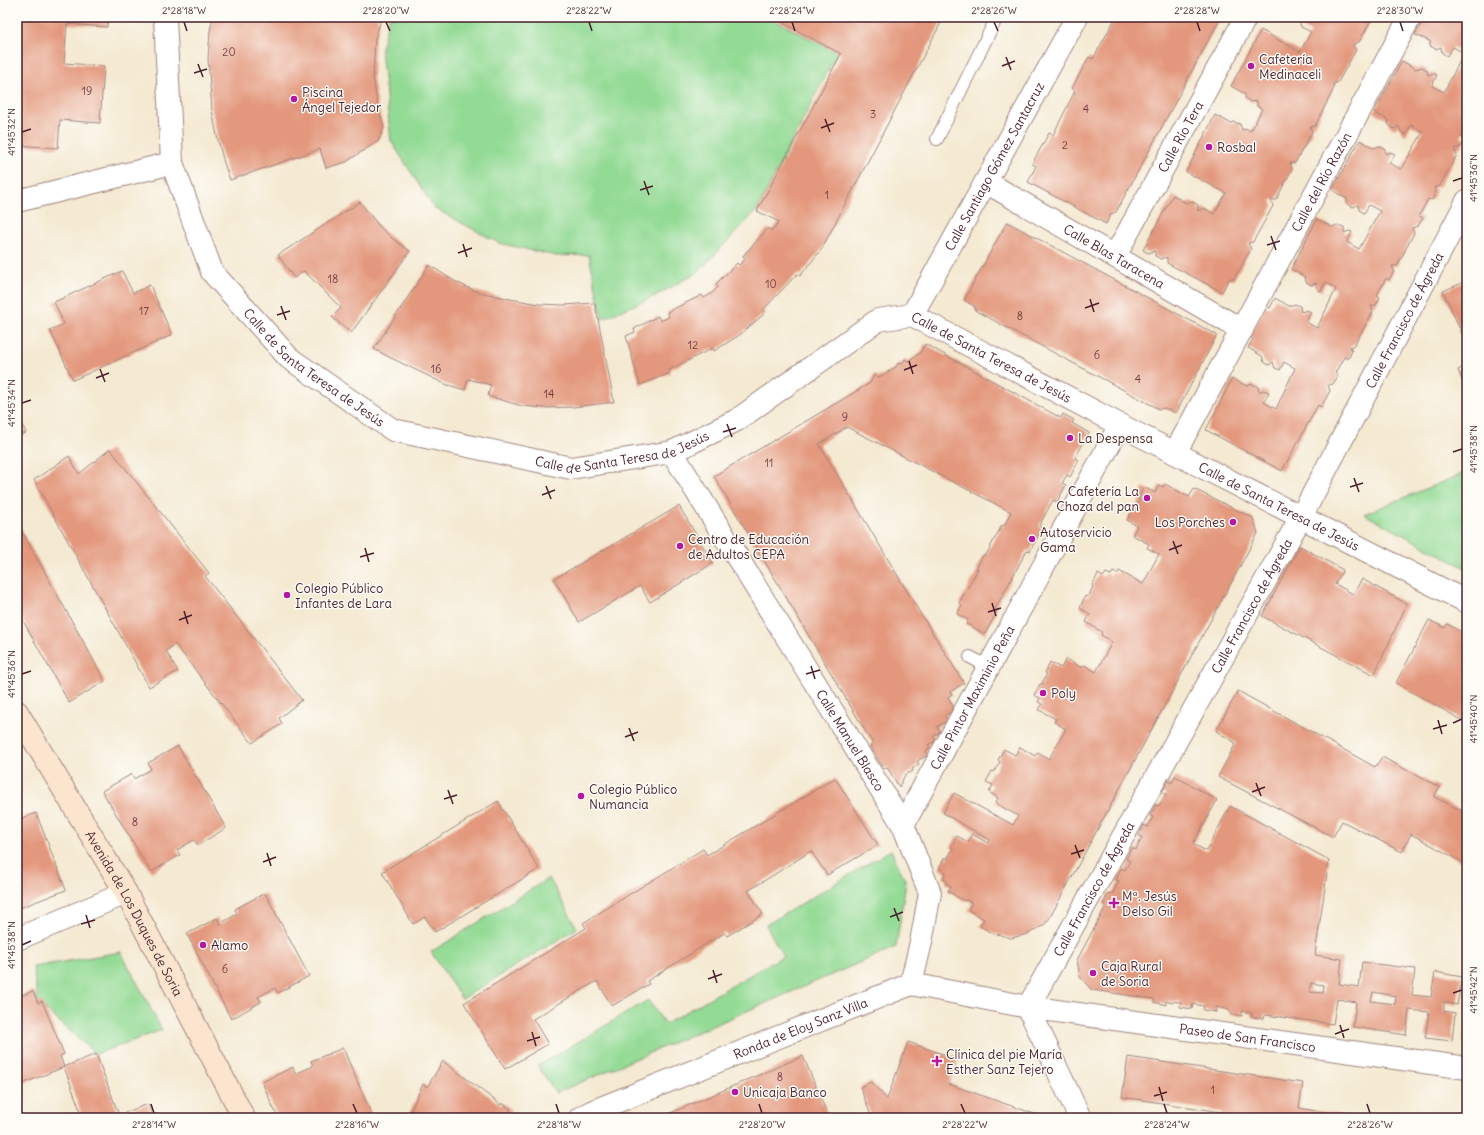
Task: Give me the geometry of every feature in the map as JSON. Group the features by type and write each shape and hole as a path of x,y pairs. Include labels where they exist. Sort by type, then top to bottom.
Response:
{"street":[{"name":"Calle de Santa Teresa de Jesús","path":"165,17 172,163 212,272 289,358 393,430 571,468 672,452 737,420 878,320 912,315 1120,425 1467,602"},
{"name":"Calle Río Tera","path":"1115,256 1246,17"},
{"name":"Calle del Río Razón","path":"1175,453 1410,17"},
{"name":"Calle Santiago Gómez Santacruz","path":"912,315 1076,18"},
{"path":"17,201 172,163"},
{"name":"Calle Blas Taracena","path":"986,182 1242,330"},
{"name":"Calle Francisco de Ágreda","path":"1028,1007 1301,517 1467,201"},
{"name":"Calle Pintor Maximinio Peña","path":"903,825 1120,425"},
{"name":"Calle Manuel Blasco","path":"672,452 903,825"},
{"name":"Avenida de Los Duques de Soria","path":"17,712 126,893 244,1118"},
{"path":"903,825 930,894 911,984 1028,1007 1080,1118"},
{"path":"17,940 126,893"},
{"name":"Ronda de Eloy Sanz Villa","path":"580,1118 598,1109 911,984"},
{"name":"Paseo de San Francisco","path":"1028,1007 1467,1068"}],"lane":[{"path":"937,140 997,17"},
{"path":"970,656 989,667"}],"green space":[{"path":"389,17 769,17 837,53 757,210 698,272 655,296 602,319 589,255 556,256 499,243 434,208 391,141 381,50"},
{"path":"1467,472 1467,569 1364,514"},
{"path":"891,850 906,882 896,947 556,1093 538,1066 648,1000 665,1024 783,956 766,925"},
{"path":"549,878 577,928 462,999 431,952"},
{"path":"121,952 162,1030 96,1054 38,1003 33,967"}],"building":[{"path":"17,17 108,17 107,27 67,24 64,63 104,66 100,123 60,120 58,148 17,145"},
{"name":"Piscina Ángel Tejedor","path":"213,17 377,17 380,23 375,39 373,77 378,108 384,128 378,141 346,162 326,168 320,149 230,180 217,136 212,110 208,59 210,31"},
{"path":"772,17 944,17 821,250 800,276 797,274 763,310 765,313 741,334 714,351 713,348 669,370 670,373 640,385 626,336 635,332 634,329 658,316 660,321 669,317 667,312 702,295 704,298 712,293 718,287 716,284 737,263 739,265 745,259 743,256 768,228 771,231 779,222 757,211 841,54"},
{"path":"1116,17 1221,17 1116,212 1111,214 1106,224 1028,182 1036,166 1032,164 1049,133 1053,135 1075,91 1072,88 1089,57 1093,59"},
{"path":"1288,17 1373,17 1359,42 1355,43 1353,46 1356,50 1338,82 1333,84 1334,88 1315,126 1310,127 1312,132 1295,163 1290,163 1292,169 1276,200 1271,200 1273,206 1253,242 1248,243 1251,249 1234,279 1229,279 1222,292 1167,263 1167,257 1161,259 1155,256 1155,251 1148,253 1143,250 1173,195 1186,203 1190,201 1198,205 1198,211 1204,208 1214,214 1226,193 1186,172 1215,115 1230,123 1234,122 1240,124 1242,130 1247,129 1251,131 1262,109 1257,106 1257,101 1251,102 1245,98 1245,94 1231,86 1261,30 1300,52 1311,32 1301,27 1299,20 1293,22"},
{"path":"1425,17 1467,17 1467,126 1461,137 1465,139 1461,147 1454,149 1457,155 1439,187 1434,187 1436,191 1432,200 1428,199 1419,216 1423,218 1418,226 1412,228 1414,233 1397,266 1392,266 1394,271 1389,280 1386,278 1377,295 1380,297 1376,305 1371,306 1373,312 1354,345 1350,347 1352,351 1348,359 1344,357 1335,373 1338,376 1333,384 1328,385 1330,391 1321,407 1318,405 1282,471 1206,430 1232,379 1247,386 1252,384 1258,387 1259,392 1263,390 1269,392 1264,402 1276,409 1295,368 1284,362 1280,370 1275,368 1273,362 1269,365 1264,362 1262,356 1248,348 1253,339 1249,336 1266,306 1270,308 1275,298 1289,306 1295,304 1300,306 1301,312 1307,310 1311,312 1306,322 1317,328 1336,289 1326,282 1321,291 1317,289 1316,283 1311,285 1306,282 1305,277 1291,269 1317,219 1332,227 1337,225 1344,227 1344,233 1349,231 1352,232 1347,242 1359,249 1380,211 1369,205 1364,213 1359,210 1358,205 1353,207 1347,204 1347,199 1332,190 1360,140 1374,148 1379,146 1385,149 1386,154 1390,152 1395,154 1389,163 1401,169 1423,132 1411,125 1406,135 1401,132 1399,126 1394,129 1389,125 1388,120 1374,112 1402,61 1416,69 1422,67 1427,70 1428,75 1433,73 1437,75 1432,86 1444,92 1464,53 1453,47 1447,56 1442,53 1441,47 1436,49 1430,46 1430,41 1415,35"},
{"path":"360,202 379,226 410,251 351,333 332,317 341,308 304,271 294,278 278,255"},
{"path":"1007,222 1217,335 1176,413 1164,408 1159,409 976,311 974,306 964,300"},
{"path":"429,265 456,282 475,291 539,304 564,305 595,303 614,402 573,407 544,408 522,406 488,396 491,385 468,379 465,390 445,384 374,349"},
{"path":"122,271 133,293 150,285 172,335 73,380 50,330 64,324 54,302"},
{"path":"1467,281 1467,345 1443,291"},
{"path":"925,344 1061,418 1063,414 1074,420 1072,423 1089,433 1075,458 1079,460 1070,477 1067,475 1062,483 1066,485 1057,502 1053,500 1039,526 1042,529 1030,551 1027,550 994,611 997,612 985,634 966,624 968,620 957,614 962,605 959,603 978,569 976,569 983,555 986,555 1002,525 1004,526 1011,512 847,427 819,444 917,608 964,683 950,692 952,694 948,697 954,708 951,709 952,711 945,716 948,720 937,727 940,732 933,736 936,741 928,745 930,748 926,751 928,755 917,761 919,764 912,769 913,771 905,775 899,787 887,767 884,769 870,746 873,744 714,476 870,383 874,375 879,377 896,367 898,363 901,364 905,359 908,361 920,353"},
{"path":"1467,365 1467,393 1458,370"},
{"path":"17,414 26,433 17,437"},
{"path":"110,449 209,573 205,576 302,700 279,718 282,724 252,743 175,644 166,651 178,671 149,687 34,480 69,456 79,474"},
{"path":"1165,484 1189,497 1194,489 1253,518 1258,533 1049,919 1044,925 1028,934 1011,938 996,935 980,926 984,919 968,910 972,903 967,900 964,901 948,891 951,886 945,883 947,881 943,878 946,872 939,868 945,857 947,859 953,849 951,847 957,836 968,842 972,834 988,843 990,840 943,813 954,793 1013,825 1018,816 995,803 998,798 989,792 993,785 986,782 992,771 994,772 1000,762 998,760 1004,749 1015,755 1020,747 1035,756 1038,752 1049,759 1066,729 1054,722 1056,719 1039,710 1042,704 1038,702 1040,698 1034,695 1047,674 1045,673 1050,662 1061,668 1066,659 1082,668 1084,665 1096,672 1112,642 1101,635 1102,632 1086,622 1090,614 1080,608 1085,596 1088,597 1098,574 1103,577 1106,573 1111,575 1113,572 1117,574 1119,571 1143,584 1159,554 1147,548 1149,544 1132,535 1137,526 1127,520 1140,499 1138,498 1144,487 1155,493 1159,485 1163,487"},
{"path":"679,506 713,563 650,602 640,586 579,622 554,579"},
{"path":"17,522 105,681 69,703 17,610"},
{"path":"1300,546 1343,570 1335,584 1353,594 1362,579 1407,604 1374,675 1262,616"},
{"path":"1429,620 1445,628 1447,624 1467,635 1467,723 1396,683"},
{"path":"1238,691 1375,767 1382,757 1439,787 1434,797 1467,813 1467,856 1464,863 1411,834 1402,852 1342,821 1333,837 1218,777 1236,743 1216,731"},
{"path":"178,746 226,828 198,845 194,840 177,850 180,855 151,872 102,791 132,774 134,779 151,769 148,763"},
{"path":"1175,776 1217,800 1193,844 1206,851 1230,806 1329,860 1315,955 1342,959 1339,984 1359,987 1362,962 1415,969 1412,995 1431,997 1435,972 1462,977 1457,1005 1444,1002 1444,1011 1455,1013 1452,1041 1425,1038 1429,1012 1409,1010 1406,1035 1353,1027 1356,1002 1337,999 1333,1024 1265,1015 1264,1019 1252,1017 1252,1013 1242,1011 1242,1016 1230,1014 1230,1010 1216,1007 1216,1012 1203,1010 1204,1006 1193,1004 1192,1009 1180,1007 1181,1002 1166,1001 1166,1005 1154,1002 1154,999 1092,990 1080,977 1077,960 1106,906 1103,904 1109,893 1112,894 1119,881 1116,880 1121,868 1125,870 1130,861 1126,859 1132,848 1136,850 1142,837 1139,836 1144,825 1148,827 1153,817 1150,816 1156,805 1159,806 1166,794 1162,792 1168,781 1172,783","holes":["1311,983 1324,985 1323,993 1309,992","1373,992 1396,996 1395,1004 1371,1001"]},
{"path":"835,778 878,845 827,875 811,851 748,891 763,914 727,936 724,933 647,981 649,984 612,1006 597,981 533,1019 548,1044 505,1069 464,1003 586,928 583,923 703,849 707,855"},
{"path":"498,801 539,869 435,932 425,917 413,924 382,872"},
{"path":"36,813 66,890 17,909 17,820"},
{"path":"265,893 309,976 278,993 275,988 258,997 261,1002 231,1019 187,934 217,918 220,924 237,914 235,909"},
{"path":"33,991 38,1003 42,1001 64,1054 60,1056 64,1067 17,1086 17,997"},
{"path":"1467,1023 1467,1043 1463,1042"},
{"path":"908,1042 957,1059 949,1084 1043,1117 872,1118 860,1087 871,1082 887,1099"},
{"path":"343,1048 373,1118 278,1118 262,1082 293,1067 295,1074 313,1066 311,1061"},
{"path":"96,1054 119,1115 148,1104 152,1115 156,1114 158,1118 83,1118 64,1067"},
{"path":"803,1056 829,1118 659,1118"},
{"path":"1128,1057 1303,1083 1299,1108 1359,1118 1221,1118 1222,1112 1122,1097"},
{"path":"443,1061 501,1105 502,1103 511,1109 509,1111 519,1118 407,1118 423,1084 427,1087"}],"place":[{"name":"Cafetería Medinaceli","path":"1251,66"},
{"name":"Piscina Ángel Tejedor","path":"294,99"},
{"name":"Rosbal","path":"1209,147"},
{"name":"La Despensa","path":"1070,438"},
{"name":"Cafetería La Choza del pan","path":"1147,498"},
{"name":"Los Porches","path":"1233,522"},
{"name":"Autoservicio Gama","path":"1032,539"},
{"name":"Centro de Educación de Adultos CEPA","path":"680,546"},
{"name":"Colegio Público Infantes de Lara","path":"287,595"},
{"name":"Poly","path":"1043,693"},
{"name":"Colegio Público Numancia","path":"581,796"},
{"name":"Mª. Jesús Delso Gil","path":"1114,903"},
{"name":"Alamo","path":"203,945"},
{"name":"Caja Rural de Soria","path":"1093,973"},
{"name":"Clínica del pie María Esther Sanz Tejero","path":"937,1061"},
{"name":"Unicaja Banco","path":"735,1092"}]}
